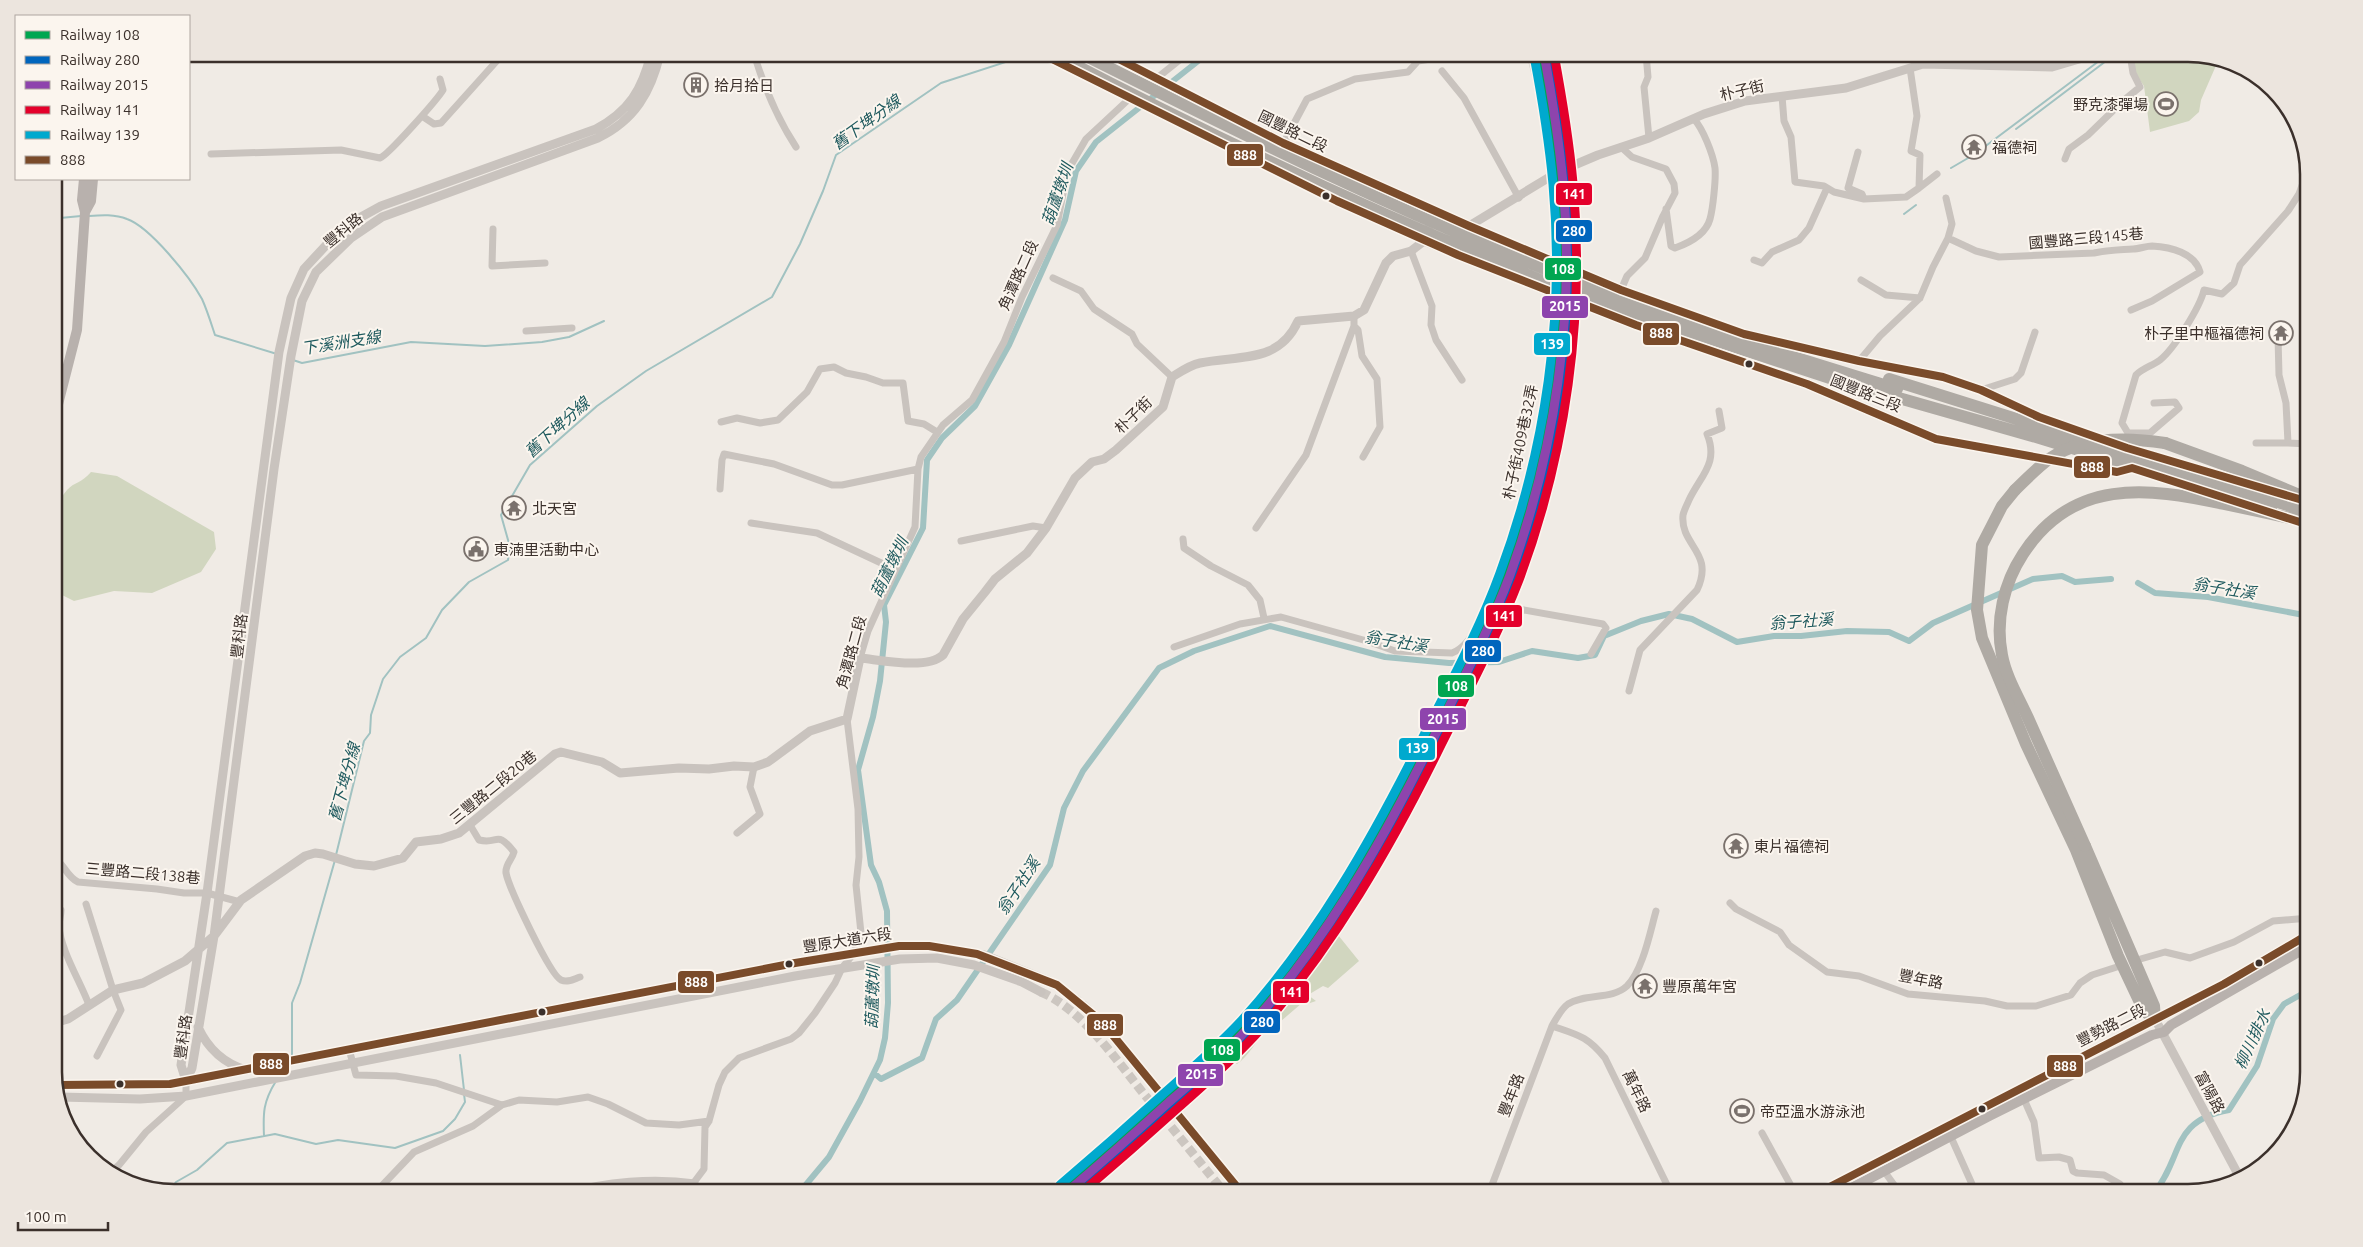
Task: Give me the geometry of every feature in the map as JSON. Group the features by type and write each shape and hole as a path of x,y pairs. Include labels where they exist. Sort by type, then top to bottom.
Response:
{"highway":[{"path":"1070,62 1175,116 1390,218 1578,295 1839,381 2036,437 2300,520"},
{"path":"1098,62 1298,161 1535,266 1729,337 1925,398 2300,508"},
{"path":"1683,331 1773,366 1863,396 2132,468"},
{"path":"1729,337 1854,368 2300,508"},
{"path":"2155,1019 2154,1006 2080,848 2026,744 1982,638 1976,610 1982,545 2002,506 2015,490 2050,458 2080,445 2126,438 2165,443 2242,470 2300,496"},
{"path":"2080,848 2002,656 2002,603 2013,572 2028,546 2052,519 2071,508 2099,497 2130,492 2154,491 2192,497 2300,521"}],"main road":[{"path":"63,385 77,330 85,212 82,200 84,180"},
{"path":"85,212 91,201 93,180"},
{"name":"豐勢路二段","path":"1859,1184 1884,1171 2023,1086 2224,984 2300,939"},
{"name":"豐勢路二段","path":"1837,1184 1949,1131 2023,1099 2152,1035 2164,1032 2171,1025 2300,951"}],"street":[{"path":"422,116 434,124 441,123 495,62"},
{"name":"豐科路","path":"186,1081 181,1065 207,893 279,352 291,298 304,269 343,227 381,206 603,126 621,112 637,92 645,77 649,62"},
{"name":"豐科路","path":"186,1081 192,1068 214,936 274,469 291,356 302,301 316,272 351,238 382,217 598,138 614,130 634,112 645,97 658,62"},
{"path":"757,62 767,93 784,129 796,148"},
{"path":"1057,62 1270,168 1424,241"},
{"name":"國豐路二段","path":"1125,62 1283,143 1469,226"},
{"path":"1157,78 1177,62"},
{"path":"1270,168 1307,99 1355,79 1408,72 1417,62"},
{"path":"1532,62 1541,100 1553,175 1556,264"},
{"path":"1647,62 1648,77 1644,87 1649,138"},
{"name":"朴子街","path":"1469,226 1519,198 1553,175 1598,154 1649,138 1694,119 1745,101 1846,88 1910,68 1921,62"},
{"name":"朴子街","path":"1975,62 2043,68 2072,62"},
{"name":"朴子街","path":"2043,68 2059,62"},
{"path":"2065,159 2069,149 2088,135 2140,87 2133,73 2131,62"},
{"path":"1910,68 1917,116 1911,151 1920,154 1919,188"},
{"path":"1442,71 1464,98 1519,198"},
{"path":"211,154 341,150 380,158 386,156 406,130 412,128 428,107 438,100 443,90 440,80"},
{"path":"1782,96 1784,121 1790,137 1795,182 1827,188 1834,192 1864,200 1906,197 1937,174"},
{"name":"角潭路二段","path":"695,1184 704,1169 705,1127 709,1121 719,1085 728,1067 739,1058 791,1039 799,1033 854,953 861,933 856,885 859,857 858,818 847,719 860,658 868,631 916,522 918,469 924,451 937,432 972,400 1004,342 1022,297 1057,225 1067,172 1086,139 1129,99"},
{"path":"1666,210 1671,231 1670,242 1675,248 1693,240 1705,228 1710,219 1715,168 1701,127 1694,119"},
{"path":"1621,147 1632,157 1666,169 1674,184 1675,193 1645,258 1627,276 1621,290"},
{"path":"1858,152 1848,188 1862,194 1864,200"},
{"path":"1754,260 1762,264 1772,252 1799,240 1809,228 1827,188"},
{"path":"2127,448 2128,433 2122,423 2136,374 2166,354 2195,314 2201,303 2204,290 2222,294 2229,289 2234,283 2240,265 2288,211 2300,194"},
{"path":"1859,361 1880,336 1920,298 1948,238 1952,224 1946,198"},
{"path":"1054,278 1081,290 1094,309 1132,334 1137,344 1172,377 1199,363 1262,354 1277,348 1288,340 1298,321 1354,316 1364,310 1386,262 1392,256 1411,251 1424,241 1435,212"},
{"path":"1458,255 1469,226"},
{"name":"國豐路三段","path":"1469,226 1621,290 1744,334 1859,361 1943,377 1980,390 2040,417 2127,448 2300,497"},
{"path":"493,229 492,266 544,263"},
{"name":"國豐路三段145巷","path":"1948,238 1976,251 1999,257 2094,253 2109,249 2134,249 2152,246 2177,251 2190,256 2198,262 2200,272 2152,301 2131,310"},
{"name":"國豐路三段","path":"1424,241 1636,325 1716,350 1807,384 1897,420 1936,440 2117,472 2132,468 2300,520"},
{"path":"1411,251 1432,306 1431,325 1436,340 1462,380"},
{"name":"朴子街409巷32弄","path":"1174,647 1231,626 1264,618 1281,617 1294,619 1395,651 1449,653 1461,648 1473,633 1492,594 1532,468 1548,375 1556,264"},
{"path":"1861,280 1886,295 1920,298"},
{"path":"1256,528 1306,455 1354,326 1354,316"},
{"path":"1354,326 1358,330 1362,356 1377,379 1380,427 1363,457"},
{"path":"526,330 572,328"},
{"path":"1980,390 2015,379 2021,373 2034,332"},
{"path":"2278,337 2279,375 2286,402 2288,443"},
{"path":"721,422 737,418 760,423 778,420 806,392 820,370 834,367 846,373 866,376 883,383 903,383 908,421 924,424 937,432"},
{"name":"朴子街","path":"860,658 926,662 938,659 943,655 963,619 995,579 1027,553 1054,517 1066,491 1083,470 1116,450 1163,407 1172,377"},
{"path":"2128,433 2150,433 2179,408 2175,402 2154,403"},
{"path":"1629,691 1640,650 1697,590 1702,580 1704,570 1699,554 1687,533 1683,513 1711,460 1712,446 1707,434 1722,428 1719,411"},
{"path":"2256,443 2300,444"},
{"path":"720,489 724,454 774,464 832,485 842,485 918,469"},
{"path":"751,523 817,533 894,570"},
{"path":"960,541 1032,526 1046,528"},
{"path":"1184,539 1184,548 1251,589 1261,604 1264,618"},
{"path":"1492,594 1518,609 1603,624 1606,628 1591,654"},
{"name":"三豐路二段20巷","path":"63,1020 68,1019 113,990 143,983 185,961 198,952 214,936 240,902 305,856 315,853 323,854 355,864 374,866 403,858 416,842 453,836 470,825 559,752 602,762 620,773 678,768 754,767 768,762 810,731 847,719"},
{"path":"737,833 760,814 750,787 754,767"},
{"path":"470,825 479,840 500,839 505,841 514,852 506,865 508,882 516,903 528,922 544,958 555,975 562,980 568,981 580,977"},
{"name":"三豐路二段138巷","path":"63,866 71,878 78,882 184,893 207,893 240,902"},
{"name":"豐年路","path":"1730,903 1736,909 1780,932 1789,945 1827,972 1859,976 1908,994 1985,1001 2008,1006 2036,1006 2071,995 2088,977 2120,966"},
{"path":"86,904 121,1010 97,1056"},
{"name":"豐年路","path":"1492,1184 1552,1026 1567,1005 1578,1000 1618,992 1626,986 1634,977 1648,942 1656,910"},
{"path":"2137,960 2165,952 2190,958 2243,938 2273,920 2300,918"},
{"path":"63,939 72,968 80,979 89,1006"},
{"name":"豐原大道六段","path":"64,1085 134,1085 186,1081 898,946 929,946 984,955 1049,981"},
{"name":"豐原大道六段","path":"66,1097 140,1099 186,1096 279,1076 842,968 900,959 937,958 974,965 1022,982 1041,992"},
{"name":"富陽路","path":"2155,1019 2164,1032 2238,1173"},
{"name":"萬年路","path":"1552,1026 1583,1036 1593,1043 1605,1058 1667,1184"},
{"path":"198,1027 205,1041 216,1054 233,1065 246,1070"},
{"path":"349,1050 356,1075 396,1076 436,1083 502,1105"},
{"path":"116,1168 146,1132 186,1096 186,1081"},
{"path":"2023,1086 2023,1099 2034,1122 2039,1158 2066,1157 2070,1160 2073,1170 2077,1173 2104,1175 2120,1184"},
{"path":"384,1184 414,1152 473,1126 502,1105 519,1100 557,1102 588,1097 608,1104 646,1123 679,1125 709,1121"},
{"path":"1949,1131 1972,1184"},
{"path":"1762,1133 1790,1184"},
{"path":"1884,1171 1893,1184"},
{"path":"602,1184 610,1182 683,1181 691,1184"}],"green space":[{"name":"野克漆彈場","path":"2132,62 2188,62 2216,66 2201,100 2199,112 2189,121 2150,132 2144,86 2134,72"},
{"path":"91,472 117,476 214,532 216,549 201,572 152,593 114,591 74,601 63,596 63,496 72,485"},
{"path":"1334,930 1359,961 1328,988 1323,986 1308,995 1316,1001 1307,1004 1302,1003 1273,1028 1272,1034 1265,1032 1245,1057 1237,1064 1234,1062 1211,1087 1206,1080 1250,1026 1297,979 1329,932"}],"waterway":[{"name":"舊下埤分線","path":"336,855 364,741 370,733 371,715 383,679 400,657 426,638 442,610 469,582 508,560 510,547 501,515 530,465 597,406 646,371 772,297 800,244 836,155 941,83 1006,62"},
{"name":"葫蘆墩圳","path":"806,1184 829,1157 860,1101 880,1060 885,1038 888,1003 887,911 879,882 871,865 858,770 873,717 880,681 886,622 884,605 923,528 927,460 942,438 975,406 1009,345 1065,220 1076,171 1096,142 1197,62"},
{"path":"1951,168 1975,154 2098,62"},
{"path":"2016,129 2105,62"},
{"path":"1904,214 1916,205"},
{"name":"下溪洲支線","path":"63,218 81,216"},
{"name":"下溪洲支線","path":"89,216 118,216 127,219 147,232 169,254 202,299 215,335 277,354"},
{"name":"下溪洲支線","path":"293,360 302,363 411,342 485,346 542,342 569,337 604,321"},
{"name":"翁子社溪","path":"874,1073 881,1079 922,1058 936,1019 957,1000 1050,865 1064,808 1083,771 1159,668 1194,651 1270,626 1385,657 1449,663 1499,662 1532,651 1578,658 1595,655 1604,636 1641,621 1669,614 1692,619 1737,642 1774,636 1801,636 1847,631 1889,632 1909,641 1933,623 2033,579 2062,576 2075,582 2111,579"},
{"name":"翁子社溪","path":"2138,583 2155,593 2208,597 2300,614"},
{"name":"舊下埤分線","path":"292,1056 292,1003 300,983 335,860"},
{"name":"柳川排水","path":"2160,1184 2187,1131 2197,1122 2210,1115 2229,1110 2257,1066 2273,1019 2284,1004 2300,995"},
{"path":"460,1055 464,1090"},
{"name":"舊下埤分線","path":"281,1073 286,1065"},
{"name":"舊下埤分線","path":"264,1136 265,1108 268,1095 276,1081"},
{"path":"174,1184 197,1170 227,1143 275,1134 316,1144 338,1140 395,1148 443,1131 455,1119 465,1102 464,1094"}],"tunnel":[{"path":"1049,981 1080,1002 1102,1022 1235,1184"},
{"path":"1041,992 1070,1010 1097,1036 1218,1184"}],"rail line":[{"name":"139","path":"1061,1184 1223,1040 1269,989 1294,956 1318,922 1382,816 1463,659 1492,595 1516,526 1529,478 1540,430 1554,332 1556,233 1553,184 1535,62"},
{"name":"108","path":"1069,1184 1227,1046 1295,965 1331,910 1407,781 1475,648 1497,598 1516,547 1539,468 1550,415 1561,334 1564,252 1562,198 1552,117 1542,62"},
{"name":"2015","path":"1076,1184 1231,1046 1277,994 1302,961 1349,892 1391,821 1492,619 1526,528 1539,480 1550,432 1563,333 1566,283 1563,183 1545,62"},
{"name":"280","path":"1084,1184 1230,1057 1271,1012 1303,971 1338,918 1428,763 1490,636 1516,571 1538,504 1555,436 1566,366 1572,294 1573,208 1566,142 1552,62"},
{"name":"141","path":"1091,1184 1240,1051 1259,1031 1312,964 1359,894 1402,821 1482,664 1519,580 1549,484 1560,434 1574,334 1576,233 1573,183 1555,62"}],"transit line":[{"name":"888","path":"1058,62 1337,201 1458,255 1636,325 1807,384 1936,439 2117,472 2132,468 2300,522"},
{"name":"888","path":"1125,62 1283,143 1469,226 1621,290 1744,334 1859,361 1943,377 1981,390 2039,417 2127,448 2300,499"},
{"name":"888","path":"1835,1184 2224,984 2300,939"},
{"name":"888","path":"64,1085 170,1084 795,963 899,946 929,946 977,954 1057,985 1102,1022 1235,1184"}],"place":[{"name":"拾月拾日","path":"696,85"},
{"name":"野克漆彈場","path":"2166,104"},
{"name":"福德祠","path":"1974,147"},
{"name":"朴子里中樞福德祠","path":"2281,333"},
{"name":"北天宮","path":"514,508"},
{"name":"東湳里活動中心","path":"476,549"},
{"name":"東片福德祠","path":"1736,846"},
{"name":"豐原萬年宮","path":"1645,986"},
{"name":"帝亞溫水游泳池","path":"1742,1111"}]}
